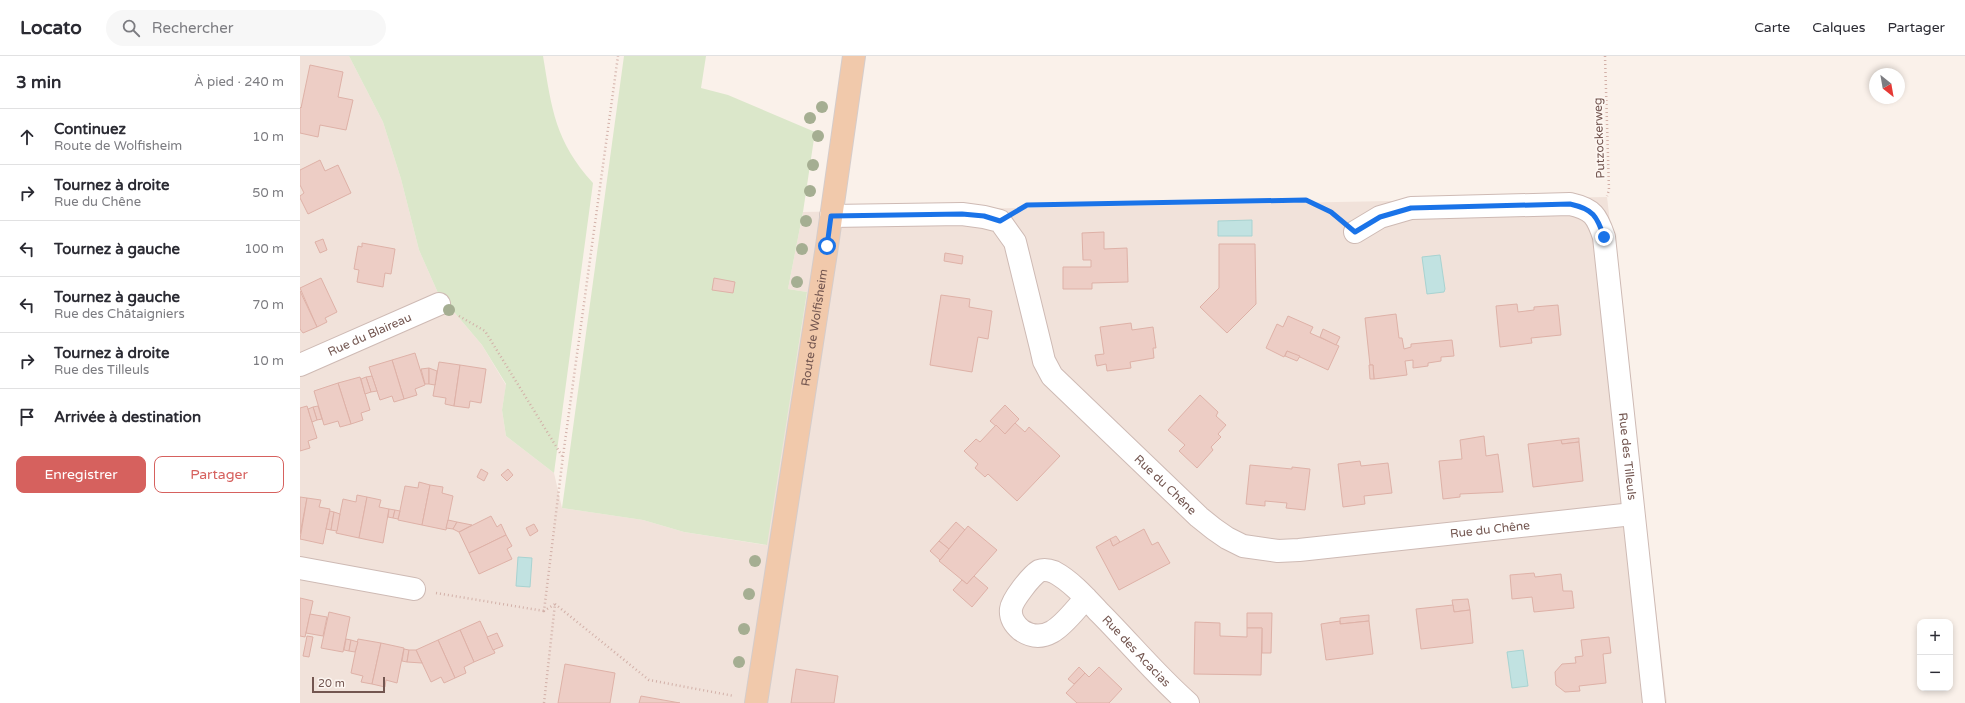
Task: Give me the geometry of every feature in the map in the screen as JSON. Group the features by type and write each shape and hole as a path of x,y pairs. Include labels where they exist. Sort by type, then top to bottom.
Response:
{"main road":[{"name":"Route de Wolfisheim","path":"756,701 831,216 854,56"}],"street":[{"path":"1355,232 1380,217 1411,208 1570,204 1582,207 1592,212"},
{"name":"Rue des Tilleuls","path":"1592,212 1598,220 1604,237 1654,703"},
{"path":"831,216 962,214 984,216 1000,221"},
{"name":"Rue du Chêne","path":"1000,221 1015,242 1044,361 1052,376 1199,517 1232,541 1243,546 1263,549 1299,550 1633,514"},
{"name":"Rue du Blaireau","path":"300,365 439,304"},
{"path":"300,568 414,589"},
{"name":"Rue des Acacias","path":"1086,598 1162,679 1188,703"}],"path":[{"path":"544,611 563,456 618,56"},
{"name":"Putzockerweg","path":"1592,212 1604,201 1609,190 1605,56"},
{"path":"1000,221 1027,205 1306,200 1331,212 1355,232"},
{"path":"439,304 485,331 563,456"},
{"path":"414,589 544,611 555,604"},
{"path":"555,604 649,680 756,701"},
{"path":"544,703 555,604"}],"shaded area":[{"path":"300,56 349,56 383,122 401,179 419,250 438,293 482,345 506,385 502,410 506,436 554,473 562,508 643,520 684,532 766,545 807,292 788,289 803,212 1607,197 1667,703 300,703"}],"green space":[{"path":"349,56 543,56 549,93 557,124 570,153 593,183 554,473 506,436 502,410 506,384 482,345 438,293 419,250 401,179 383,122"},
{"path":"624,56 706,56 701,88 728,95 815,132 803,212 788,289 807,292 767,545 684,532 643,520 562,508"}],"water":[{"path":"1252,220 1252,236 1218,236 1218,221"},
{"path":"1440,255 1445,289 1444,292 1427,294 1422,257"},
{"path":"518,557 532,558 530,587 516,586"},
{"path":"1523,650 1528,686 1512,688 1507,652"}],"building":[{"path":"310,65 343,72 338,97 353,100 346,130 320,125 318,137 300,133 300,107 301,108"},
{"path":"320,160 325,171 338,165 351,193 308,214 300,198 300,196 304,193 300,185 300,170"},
{"path":"1104,232 1104,249 1127,248 1128,282 1092,283 1092,289 1063,289 1063,267 1091,267 1091,260 1083,260 1082,233"},
{"path":"323,239 327,250 320,253 315,242"},
{"path":"362,243 395,249 391,274 385,273 383,287 357,282 359,270 354,269 358,246 362,247"},
{"path":"1219,244 1255,244 1256,304 1227,333 1200,307 1219,288"},
{"path":"945,253 963,256 962,264 944,261"},
{"path":"321,278 337,312 325,318 327,322 317,327 300,288"},
{"path":"714,278 735,282 733,293 712,290"},
{"path":"300,291 317,327 303,333 300,329"},
{"path":"941,295 970,299 969,307 992,311 988,339 978,337 972,372 930,365"},
{"path":"1517,304 1518,312 1534,310 1534,307 1558,305 1561,335 1531,338 1532,343 1500,347 1496,306"},
{"path":"1396,314 1399,338 1402,338 1404,349 1411,347 1411,344 1452,340 1454,356 1441,357 1441,361 1428,363 1428,366 1413,368 1413,360 1405,361 1407,375 1374,379 1373,365 1370,365 1365,318"},
{"path":"1288,316 1313,327 1310,333 1339,346 1328,370 1287,351 1284,357 1266,348 1277,324 1283,327"},
{"path":"1131,323 1132,330 1153,327 1156,348 1153,348 1154,358 1130,362 1131,368 1107,371 1106,364 1097,366 1095,355 1104,354 1100,327"},
{"path":"1323,329 1340,337 1336,345 1320,337"},
{"path":"1287,351 1300,356 1297,361 1285,356"},
{"path":"415,353 425,385 415,389 417,395 404,399 392,360"},
{"path":"392,360 404,399 394,402 392,396 380,400 369,367"},
{"path":"439,362 460,365 454,406 445,404 446,398 433,396"},
{"path":"460,365 486,369 481,403 470,401 469,408 454,406"},
{"path":"1369,365 1373,365 1374,379 1370,379"},
{"path":"429,368 429,384 425,384 421,369"},
{"path":"429,368 437,371 435,385 429,384"},
{"path":"372,376 377,391 371,392 366,377"},
{"path":"360,377 370,410 361,413 363,420 351,424 338,383"},
{"path":"366,377 371,392 365,394 361,379"},
{"path":"338,383 351,424 340,427 338,421 324,425 314,391"},
{"path":"1200,395 1218,412 1216,416 1226,425 1218,434 1221,437 1211,447 1213,450 1197,468 1179,451 1185,445 1168,430"},
{"path":"1005,405 1019,419 1005,434 990,421"},
{"path":"307,406 317,438 308,441 310,448 300,451 300,408"},
{"path":"318,406 322,419 317,420 313,407"},
{"path":"313,407 317,420 312,422 308,409"},
{"path":"1015,423 1025,432 1029,427 1060,456 1017,501 988,474 985,477 975,468 978,464 964,451 976,439 980,442 996,425 1005,434"},
{"path":"1484,436 1486,456 1498,454 1503,492 1460,494 1460,497 1443,499 1439,461 1462,459 1460,440"},
{"path":"1579,438 1579,442 1562,444 1561,440"},
{"path":"1561,440 1562,444 1579,442 1583,481 1533,487 1528,444"},
{"path":"1360,461 1361,466 1388,463 1392,493 1364,496 1365,504 1343,507 1338,464"},
{"path":"1250,465 1310,469 1305,510 1286,508 1287,503 1265,501 1265,506 1246,504"},
{"path":"481,469 488,473 484,481 477,477"},
{"path":"508,469 513,475 507,481 501,475"},
{"path":"419,482 430,485 422,525 398,520 405,486 418,488"},
{"path":"430,485 443,487 442,493 453,496 446,530 422,525"},
{"path":"357,495 367,497 359,538 336,533 343,499 356,502"},
{"path":"300,497 307,498 300,534"},
{"path":"367,497 381,500 379,507 389,509 383,543 359,538"},
{"path":"307,498 321,500 319,507 330,509 323,544 300,539"},
{"path":"389,509 395,510 393,518 388,517"},
{"path":"395,510 400,511 398,519 393,518"},
{"path":"330,511 334,512 331,530 326,529"},
{"path":"334,512 340,514 337,531 331,530"},
{"path":"491,516 497,527 501,524 506,535 469,553 459,532"},
{"path":"448,520 457,522 453,529 446,528"},
{"path":"457,522 472,525 459,532 453,529"},
{"path":"956,522 965,530 949,549 939,541"},
{"path":"534,524 538,531 530,536 526,528"},
{"path":"968,526 997,550 967,584 939,561"},
{"path":"1144,529 1152,545 1158,542 1170,563 1119,590 1096,547 1110,539 1113,546"},
{"path":"506,535 512,546 507,549 512,559 479,574 469,553"},
{"path":"1116,536 1120,542 1113,546 1110,539"},
{"path":"939,541 949,549 940,560 930,551"},
{"path":"1534,573 1535,577 1561,574 1563,591 1572,591 1574,608 1534,612 1532,597 1512,599 1510,575"},
{"path":"974,576 988,588 972,607 953,590 962,580 967,584"},
{"path":"300,598 313,601 305,637 300,636"},
{"path":"1468,599 1470,610 1454,612 1452,600"},
{"path":"1453,605 1454,612 1470,610 1473,643 1421,649 1416,609"},
{"path":"329,612 350,617 343,652 321,648"},
{"path":"1247,613 1272,613 1271,653 1262,653 1262,628 1247,628"},
{"path":"310,614 327,617 323,636 306,633"},
{"path":"1369,615 1369,621 1340,624 1340,618"},
{"path":"480,621 495,653 474,662 460,630"},
{"path":"1340,621 1340,624 1369,621 1373,654 1326,660 1321,624"},
{"path":"1195,622 1220,623 1220,636 1247,637 1247,628 1262,628 1261,675 1194,674"},
{"path":"460,630 474,662 464,667 466,673 455,678 438,640"},
{"path":"497,633 503,646 493,650 487,637"},
{"path":"307,636 313,637 309,657 303,656"},
{"path":"1609,637 1611,653 1603,654 1606,683 1579,686 1580,691 1565,692 1556,685 1555,672 1562,664 1576,663 1575,657 1583,656 1581,640"},
{"path":"346,639 351,640 349,651 344,650"},
{"path":"358,639 381,643 372,684 361,682 363,676 351,673"},
{"path":"351,640 358,642 355,652 349,651"},
{"path":"438,640 455,678 444,683 441,677 431,682 416,650"},
{"path":"381,643 404,648 397,683 386,680 385,687 372,684"},
{"path":"404,649 409,650 407,662 402,661"},
{"path":"409,650 416,650 422,663 407,662"},
{"path":"565,664 615,673 610,703 558,703"},
{"path":"1079,667 1085,673 1074,684 1068,679"},
{"path":"1099,667 1122,689 1109,703 1077,703 1066,693 1085,673 1089,677"},
{"path":"796,669 838,676 834,703 791,703"},
{"path":"641,696 680,703 639,703"}],"route":[{"path":"827,246 831,216 855,217 962,214 984,216 1000,221 1027,205 1306,200 1331,212 1355,232 1380,217 1411,208 1570,204 1582,207 1592,212 1598,220 1604,237"}]}
